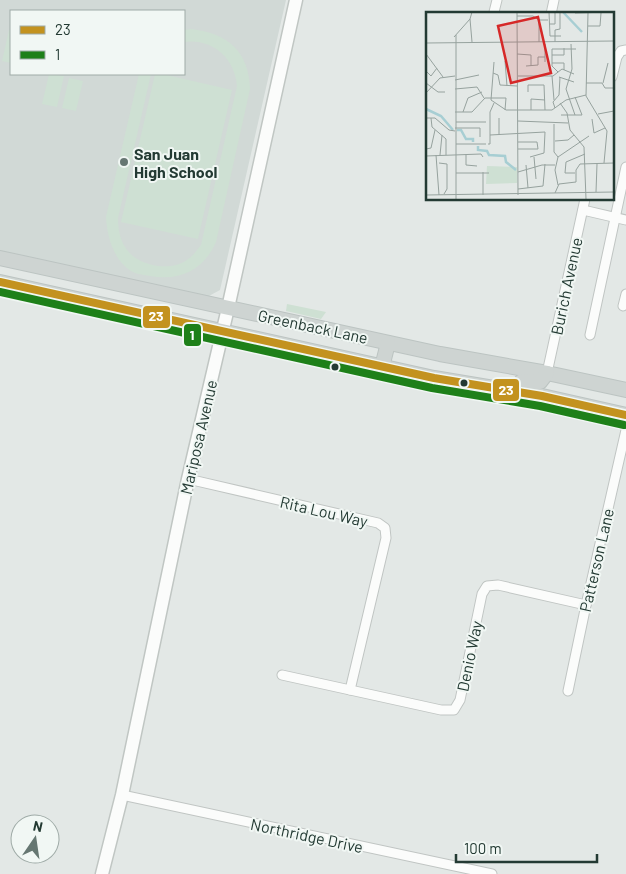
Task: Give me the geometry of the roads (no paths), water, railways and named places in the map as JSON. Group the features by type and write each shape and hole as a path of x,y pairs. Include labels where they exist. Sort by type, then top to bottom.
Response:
{"main road":[{"name":"Greenback Lane","path":"0,258 440,354 547,373 626,390"},
{"name":"Greenback Lane","path":"0,282 382,367 459,383 542,396 626,415"},
{"path":"382,367 388,343"},
{"path":"510,391 522,381 540,382 547,373"}],"street":[{"name":"Mariposa Avenue","path":"102,874 122,795 188,479 223,331 296,0"},
{"path":"494,12 497,0"},
{"path":"614,70 617,57 624,51"},
{"path":"590,335 626,167"},
{"name":"Burich Avenue","path":"547,373 585,200"},
{"path":"583,210 626,220"},
{"path":"623,306 626,294"},
{"name":"Patterson Lane","path":"568,691 626,430"},
{"name":"Rita Lou Way","path":"188,479 378,523 385,528 386,538 350,690"},
{"name":"Denio Way","path":"282,675 441,710 454,710 460,700 482,594 487,586 498,586 586,605"},
{"name":"Northridge Drive","path":"122,795 492,874"}],"place":[{"name":"San Juan High School","path":"124,162"}]}
